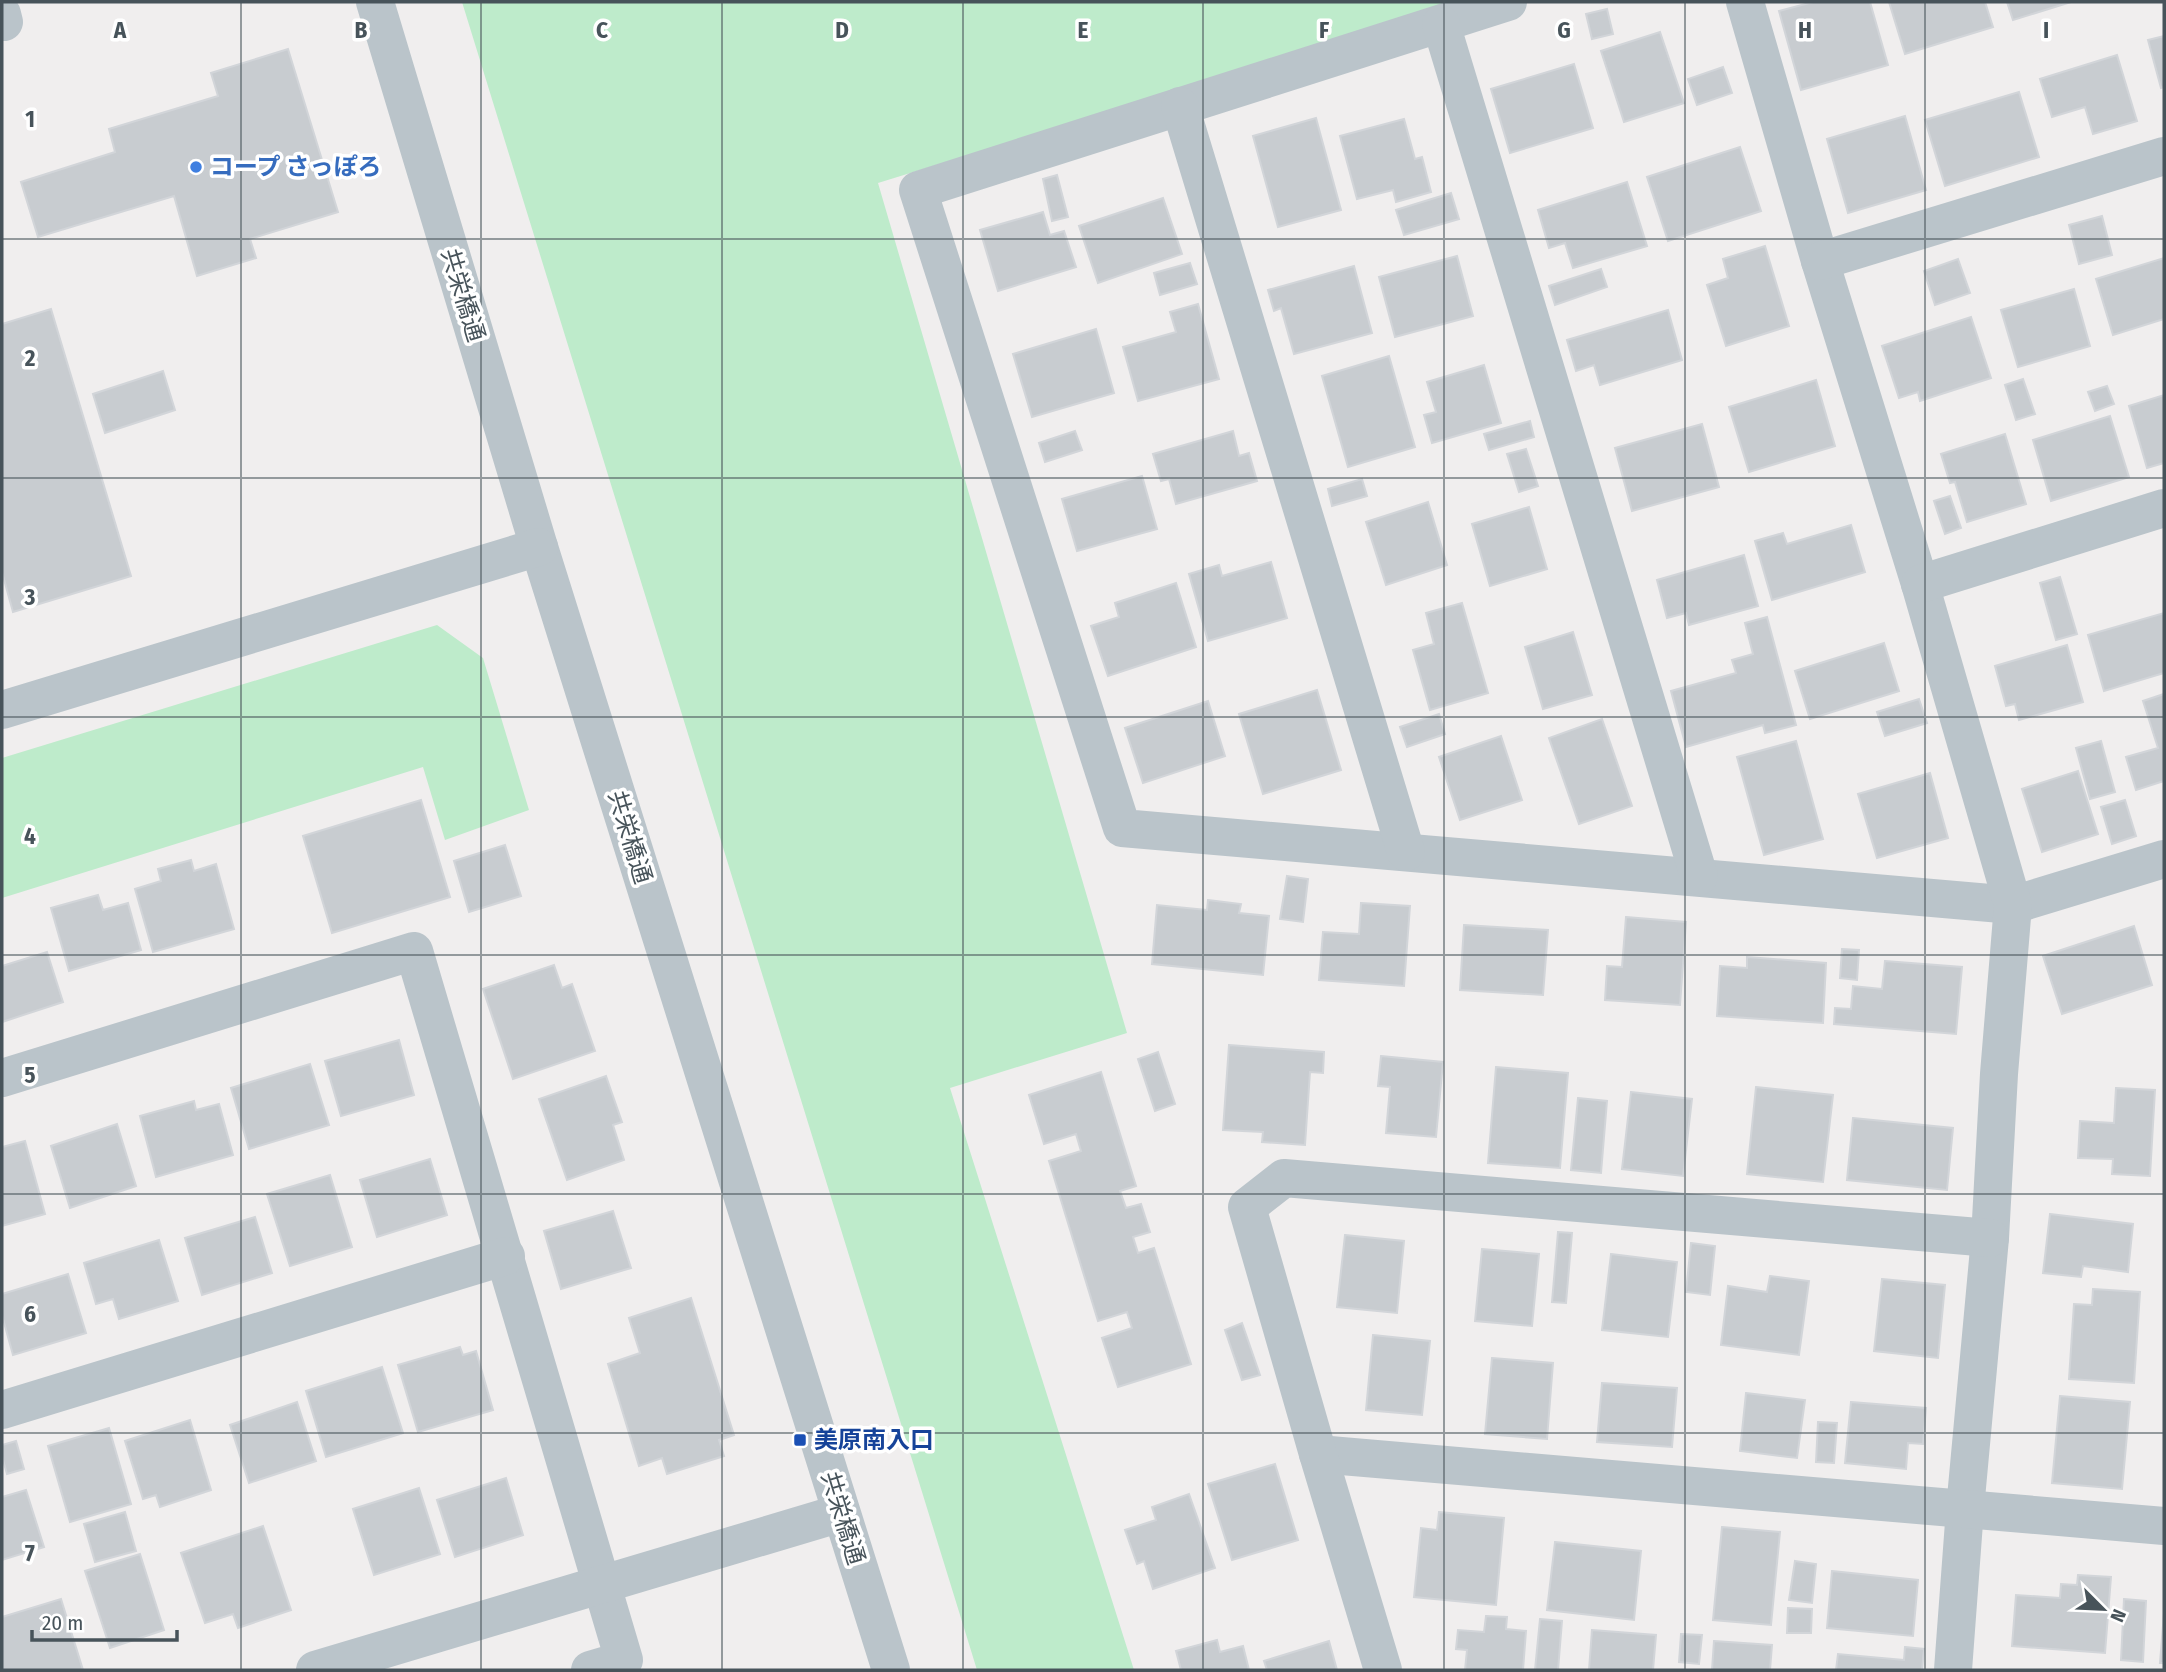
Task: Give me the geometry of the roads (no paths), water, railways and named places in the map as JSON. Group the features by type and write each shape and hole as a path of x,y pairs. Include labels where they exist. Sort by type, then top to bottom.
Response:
{"street":[{"name":"共栄橋通","path":"375,2 539,547 891,1670"},
{"path":"1508,2 918,190 1122,828 2013,905 2164,859"},
{"path":"1745,2 1920,584 2013,905 1999,1074 1990,1238 1953,1670"},
{"path":"1441,24 1699,876"},
{"path":"1180,106 1406,852"},
{"path":"1821,261 2164,156"},
{"path":"1920,584 2164,508"},
{"path":"2,710 539,547"},
{"path":"2,1078 414,951 624,1660 590,1670"},
{"path":"1383,1670 1247,1207 1284,1178 1990,1238"},
{"path":"2,1410 506,1256"},
{"path":"1318,1454 2164,1526"},
{"path":"331,1668 841,1513"}],"place":[{"name":"コープ さっぽろ","path":"196,167"},
{"name":"美原南入口","path":"800,1440"}]}
